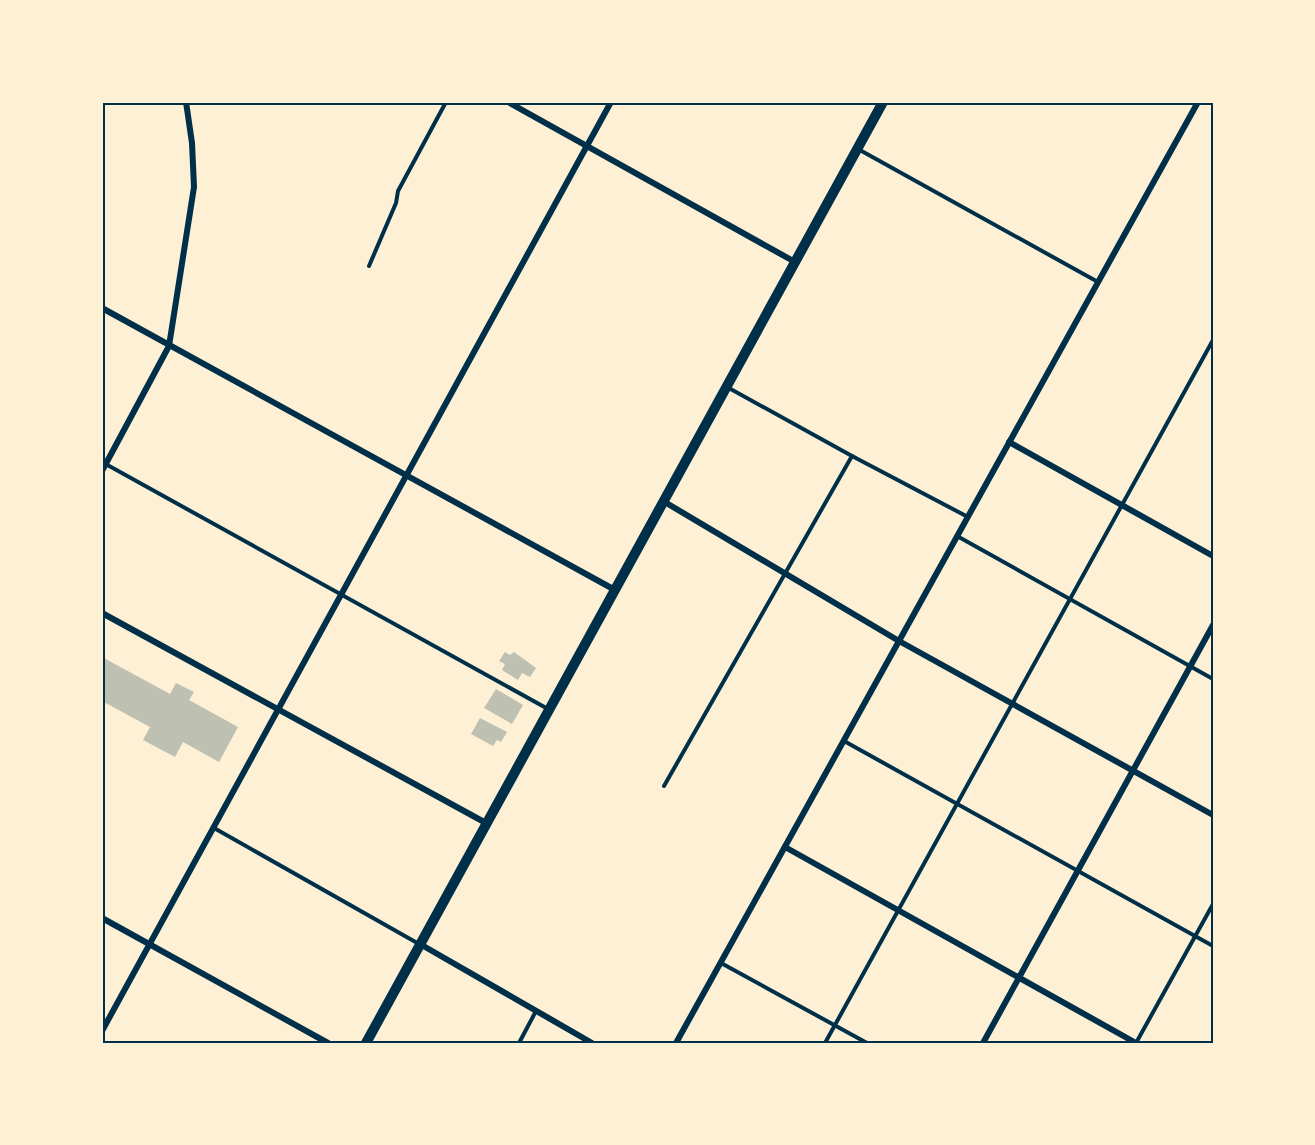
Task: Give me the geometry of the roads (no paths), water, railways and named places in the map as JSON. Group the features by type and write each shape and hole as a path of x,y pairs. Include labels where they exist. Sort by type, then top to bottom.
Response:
{"street":[{"path":"102,471 104,463 169,346 194,187 192,143 186,102"},
{"path":"507,102 795,262"},
{"path":"102,1030 611,102"},
{"path":"366,1043 883,102"},
{"path":"676,1043 1198,102"},
{"path":"102,308 615,590"},
{"path":"1009,442 1213,556"},
{"path":"663,501 899,641 1213,815"},
{"path":"102,613 277,711 486,823"},
{"path":"983,1043 1213,625"},
{"path":"785,847 1136,1043"},
{"path":"102,918 328,1043"},
{"path":"420,944 592,1043"}],"lane":[{"path":"369,266 396,203 398,191 446,102"},
{"path":"857,149 1098,282"},
{"path":"825,1043 1213,340"},
{"path":"727,387 968,517"},
{"path":"664,786 852,456"},
{"path":"104,463 549,710"},
{"path":"957,536 1213,679"},
{"path":"844,741 1213,946"},
{"path":"214,828 420,944"},
{"path":"1136,1043 1213,904"},
{"path":"721,962 867,1043"},
{"path":"519,1043 536,1011"}]}
